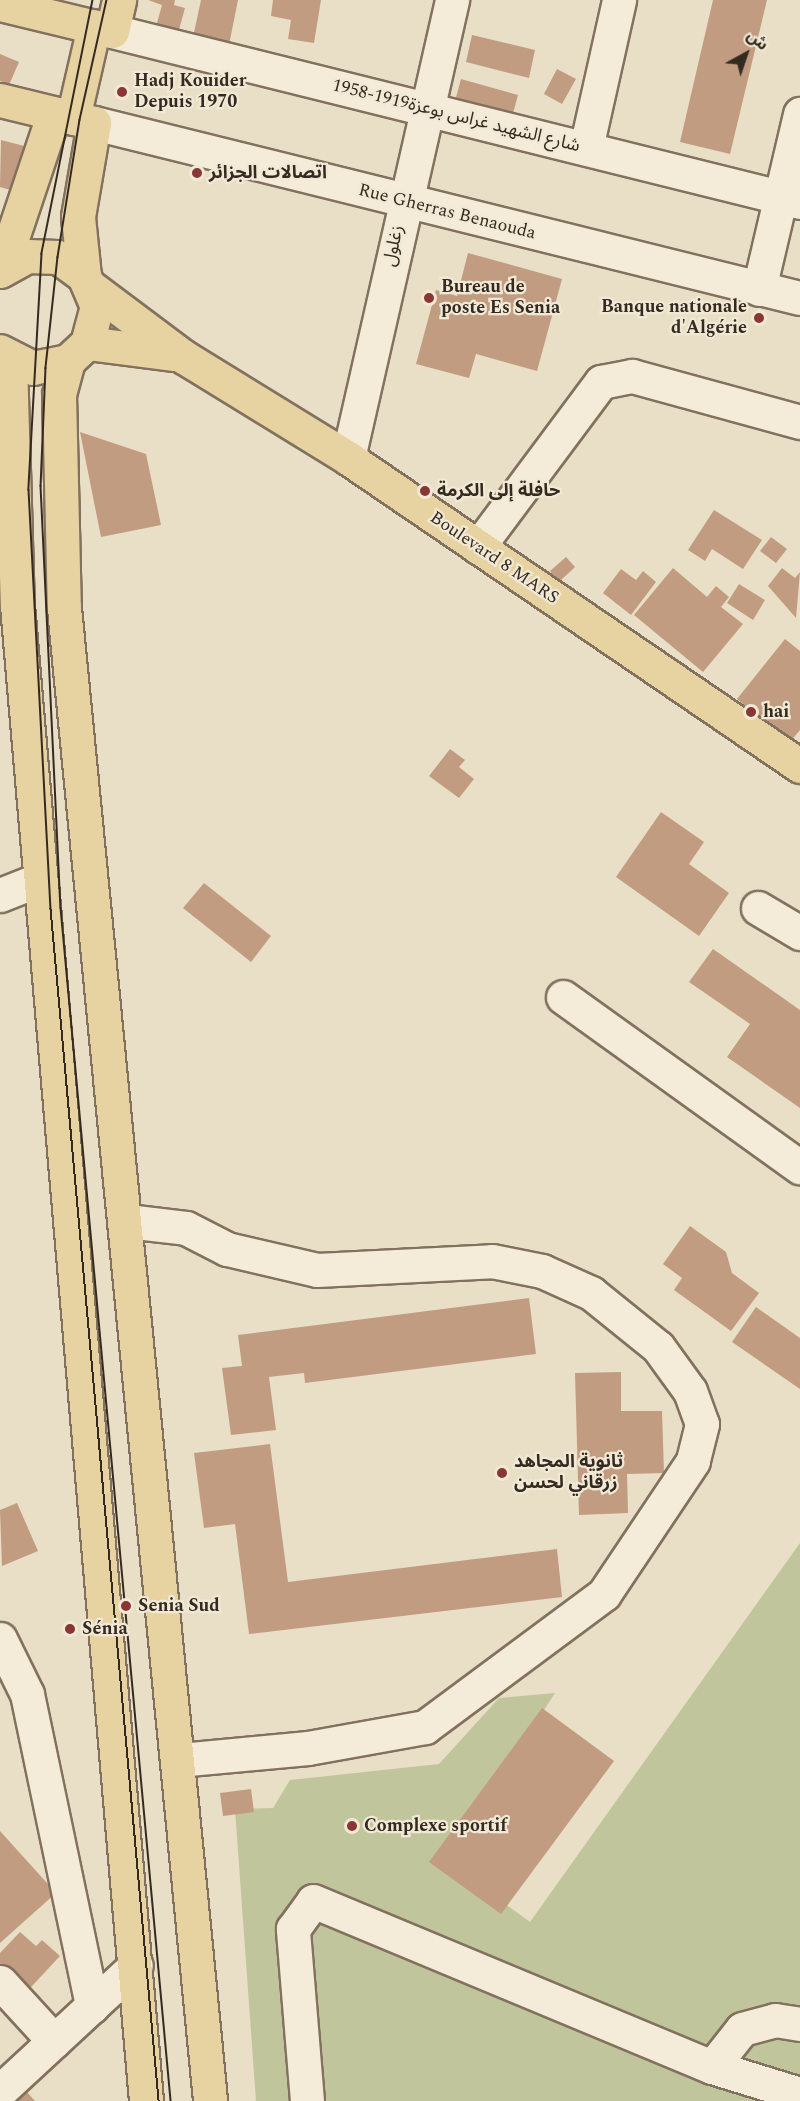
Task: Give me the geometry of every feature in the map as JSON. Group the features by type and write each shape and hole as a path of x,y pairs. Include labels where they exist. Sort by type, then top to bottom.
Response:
{"main road":[{"path":"0,4 97,16 74,118 1,270"},
{"path":"0,100 74,118"},
{"path":"74,118 78,217 88,282 97,306 59,394 64,608 127,1221 210,2101"},
{"path":"1,270 42,254 72,265 88,282 184,357"},
{"path":"146,2101 136,1965 38,879 17,605 5,356 33,368 78,352 153,348 184,357"},
{"name":"Boulevard 8 MARS","path":"184,357 348,458 800,766"}],"street":[{"name":"زغلول","path":"348,458 404,201 452,0"},
{"path":"586,148 619,0"},
{"name":"شارع الشهيد غراس بوعزة1919-1958","path":"97,16 426,108 789,200"},
{"path":"759,289 789,200 800,114"},
{"name":"Rue Gherras Benaouda","path":"74,118 800,298"},
{"path":"478,547 601,382 632,376 800,422"},
{"path":"0,895 38,879"},
{"path":"758,908 800,933"},
{"path":"563,997 800,1167"},
{"path":"127,1221 186,1228 227,1249 317,1270 492,1261 542,1271 591,1293 658,1347 690,1391 702,1424 693,1461 604,1594 425,1727 308,1748 178,1760"},
{"path":"0,1639 27,1694 92,2006"},
{"path":"307,2101 293,1929 313,1901 712,2067 800,2094"},
{"path":"0,2091 136,1965"},
{"path":"0,1982 54,2041"},
{"path":"712,2067 742,2030 774,2020 800,2024"}],"green space":[{"name":"Complexe sportif","path":"800,1543 800,2101 256,2101 235,1809 273,1808 290,1780 439,1764 499,1698 555,1693 446,1861 530,1922"}],"building":[{"path":"148,0 175,0 174,5 185,8 177,37 155,30 162,5"},
{"path":"201,0 238,0 229,45 193,37"},
{"path":"273,0 321,0 314,43 288,39 291,20 271,16"},
{"path":"713,0 767,0 730,154 680,142"},
{"path":"472,35 535,50 529,78 466,62"},
{"path":"0,54 19,62 9,85 0,81"},
{"path":"557,69 576,79 562,104 544,94"},
{"path":"461,79 518,95 512,117 455,101"},
{"path":"1,140 32,148 20,193 0,187"},
{"path":"468,253 562,279 537,371 476,354 469,378 416,364 436,290 457,296"},
{"path":"80,432 146,454 161,525 101,537"},
{"path":"714,510 762,540 743,569 712,549 705,561 688,550"},
{"path":"771,537 787,549 776,563 760,551"},
{"path":"566,557 575,567 559,582 550,571"},
{"path":"673,568 707,597 716,586 729,597 721,607 743,624 703,672 634,615"},
{"path":"782,568 795,578 800,572 796,618 768,586"},
{"path":"621,569 636,580 643,571 656,582 631,615 603,593"},
{"path":"739,584 765,600 753,620 727,603"},
{"path":"785,639 800,651 800,730 790,742 737,699"},
{"path":"450,749 465,760 459,767 474,779 459,798 429,776"},
{"path":"661,812 704,842 689,864 729,893 699,936 616,877"},
{"path":"204,883 271,936 251,962 183,908"},
{"path":"713,949 800,1010 800,1108 727,1057 750,1024 689,982"},
{"path":"690,1226 726,1252 732,1273 759,1293 731,1331 674,1290 682,1278 663,1264"},
{"path":"529,1298 536,1354 305,1383 304,1373 269,1377 276,1430 231,1435 222,1368 242,1366 238,1335"},
{"path":"756,1307 800,1338 800,1389 732,1342"},
{"path":"621,1372 621,1411 662,1411 664,1473 627,1474 628,1513 579,1515 575,1373"},
{"path":"270,1444 288,1582 557,1549 562,1597 249,1634 235,1524 204,1528 194,1453"},
{"path":"17,1503 38,1551 2,1566 0,1510"},
{"path":"542,1708 614,1761 501,1914 429,1862"},
{"path":"251,1789 254,1812 223,1816 220,1793"},
{"path":"0,1831 56,1893 0,1943"},
{"path":"20,1932 36,1946 42,1940 60,1956 18,2001 0,1985 0,1953"},
{"path":"25,2090 35,2101 12,2101"}],"tram line":[{"path":"93,0 42,254 29,490 51,909 159,2101"},
{"path":"107,0 80,120 58,257 46,368 41,486 61,908 171,2101"}],"place":[{"name":"Hadj Kouider Depuis 1970","path":"122,92"},
{"name":"اتصالات الجزائر","path":"197,173"},
{"name":"Bureau de poste Es Senia","path":"429,298"},
{"name":"Banque nationale d'Algérie","path":"759,318"},
{"name":"حافلة إلى الكرمة","path":"425,491"},
{"name":"hai","path":"751,712"},
{"name":"ثانوية المجاهد زرقاني لحسن","path":"502,1473"},
{"name":"Senia Sud","path":"126,1606"},
{"name":"Sénia","path":"70,1629"},
{"name":"Complexe sportif","path":"352,1826"}]}
